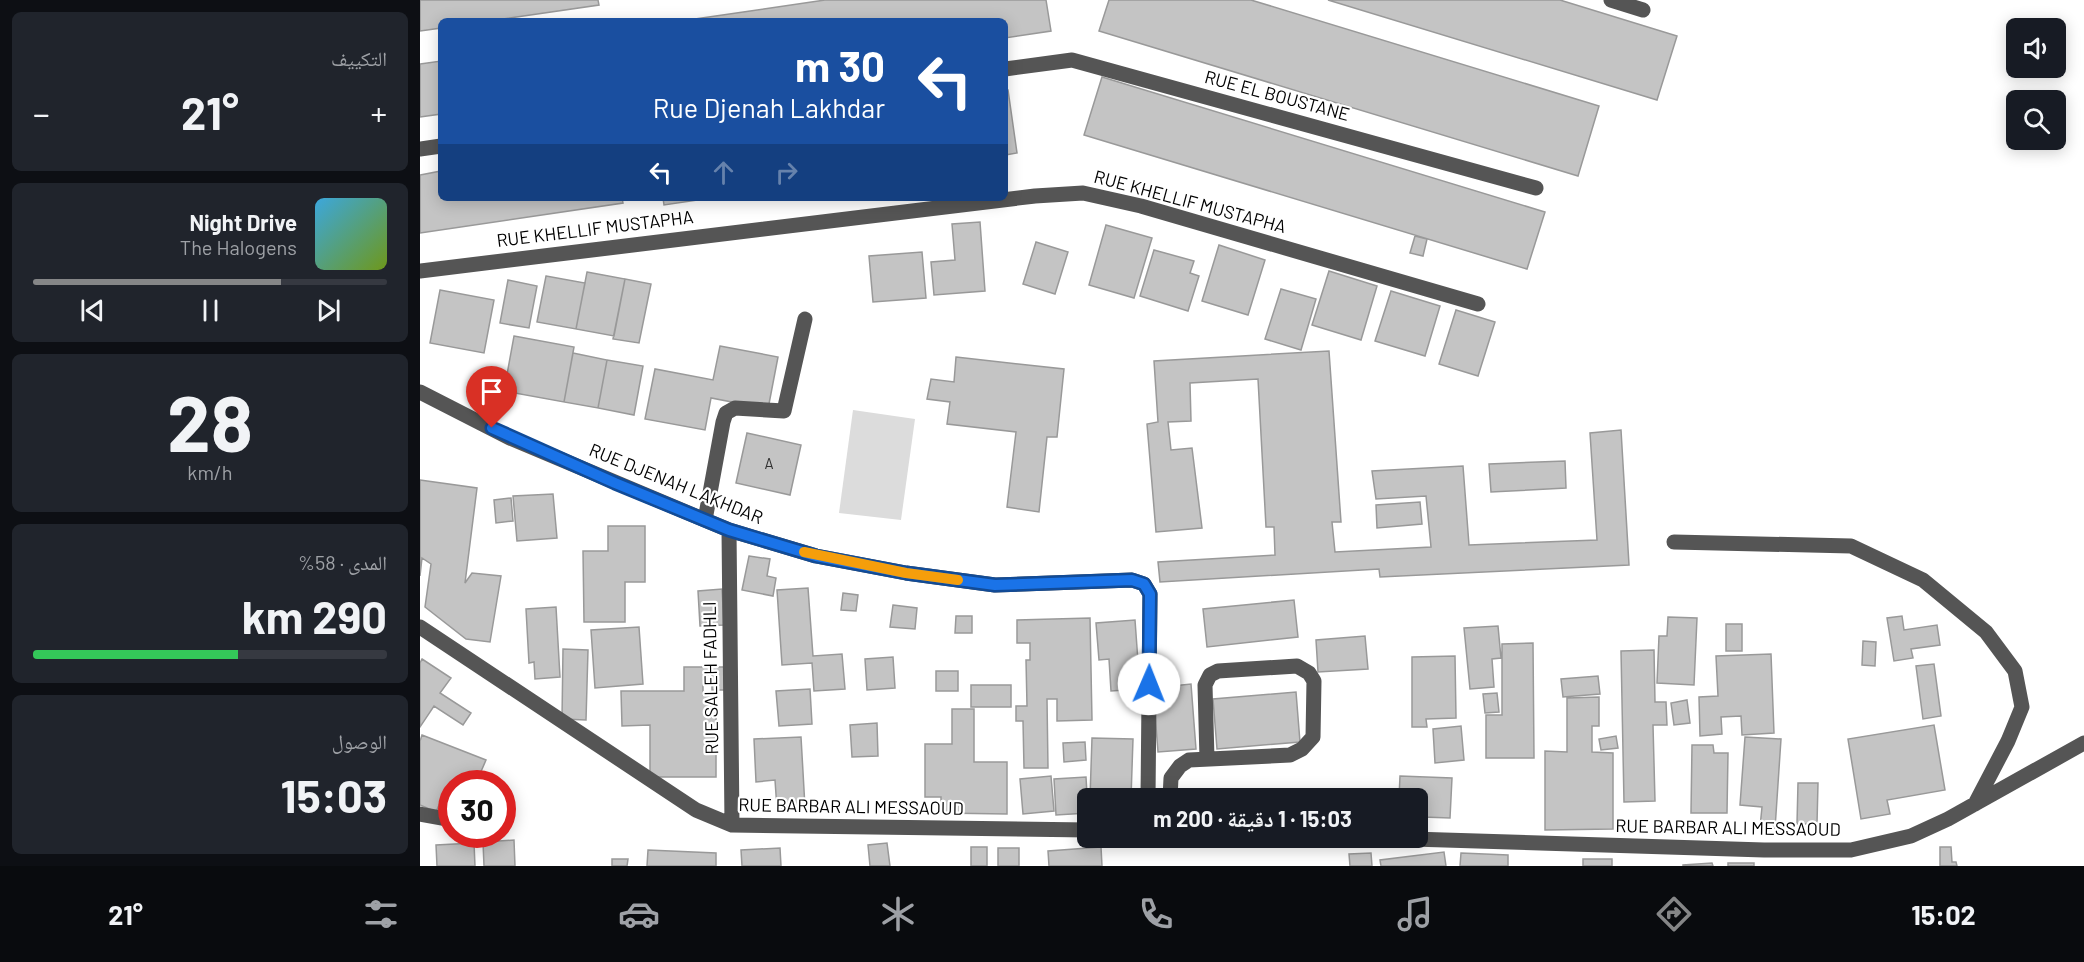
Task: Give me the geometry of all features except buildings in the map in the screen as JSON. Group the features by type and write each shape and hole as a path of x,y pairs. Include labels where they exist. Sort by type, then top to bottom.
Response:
{"street":[{"path":"1611,0 1643,10"},
{"name":"RUE EL BOUSTANE","path":"1008,69 1072,60 1536,188"},
{"path":"420,149 438,146"},
{"name":"RUE KHELLIF MUSTAPHA","path":"1008,199 1083,193 1141,206 1478,304"},
{"name":"RUE KHELLIF MUSTAPHA","path":"420,271 990,201"},
{"path":"705,520 726,413 735,408 784,411 805,319"},
{"name":"RUE DJENAH LAKHDAR","path":"420,392 510,438 729,530 816,556 917,575 995,585 1132,580 1144,584 1150,594 1148,788"},
{"name":"RUE SALEH FADHLI","path":"729,530 732,825"},
{"path":"1674,542 1851,546 1923,580 1986,632 2015,671 2022,707 2008,741 1975,804"},
{"name":"RUE BARBAR ALI MESSAOUD","path":"420,627 696,810 732,825 1077,830"},
{"path":"1170,788 1171,778 1180,766 1189,760 1290,755 1302,749 1313,737 1314,681 1309,673 1298,666 1218,671 1210,675 1205,685 1207,759"},
{"name":"RUE BARBAR ALI MESSAOUD","path":"1428,840 1764,850 1851,849 1911,836 1975,804 2084,743"},
{"path":"420,814 438,817"}],"shaded area":[{"path":"853,410 915,419 901,520 839,513"}],"slow traffic":[{"path":"804,552 906,573 958,580"}],"route":[{"path":"492,428 510,438 729,530 816,556 906,573 995,585 1132,580 1144,584 1150,594 1149,684"}]}
